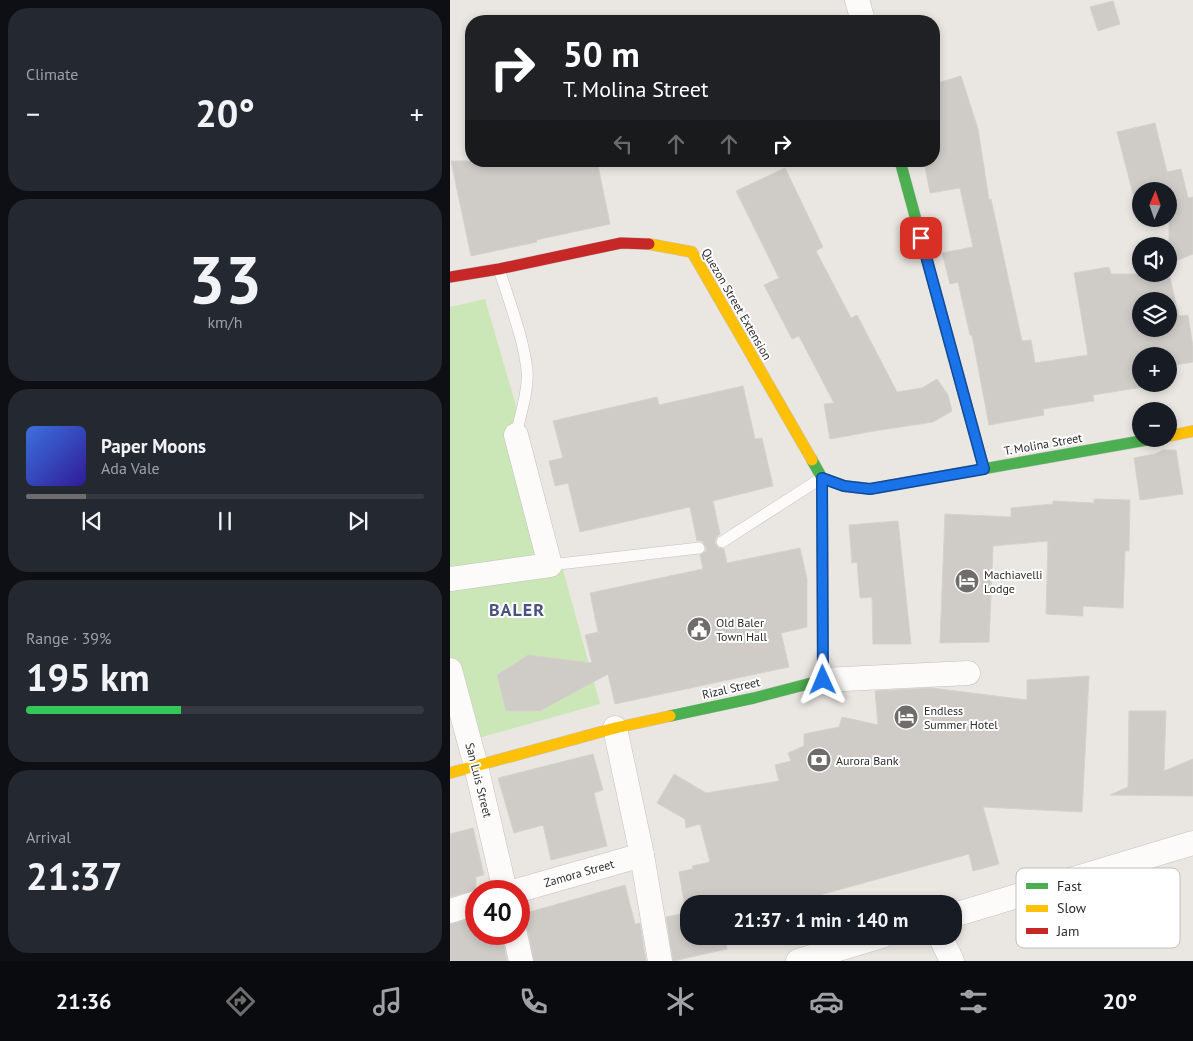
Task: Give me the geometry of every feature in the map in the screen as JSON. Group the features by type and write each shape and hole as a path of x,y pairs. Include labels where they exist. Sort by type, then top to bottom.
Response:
{"street":[{"path":"857,0 862,15"},
{"path":"902,167 984,469"},
{"name":"Quezon Street Extension","path":"450,277 499,269 621,243 658,245 692,252 822,478"},
{"path":"1177,434 1193,431"},
{"path":"450,579 550,565 516,435"},
{"name":"T. Molina Street","path":"822,478 844,486 870,489 1132,443"},
{"path":"822,478 823,680 968,674"},
{"name":"San Luis Street","path":"450,670 476,766 502,880"},
{"name":"Rizal Street","path":"450,773 615,728 754,698 823,680"},
{"path":"615,728 642,854 660,961"},
{"path":"1110,868 1193,843"},
{"name":"Zamora Street","path":"530,887 642,854"},
{"path":"962,913 1016,896"},
{"path":"450,910 465,906"},
{"path":"517,945 521,961"},
{"path":"798,961 852,945"},
{"path":"944,945 952,961"}],"lane":[{"path":"499,269 528,371 516,435"},
{"path":"722,542 822,478"},
{"path":"550,565 699,548"}],"green space":[{"path":"485,299 600,704 457,744 450,717 450,307"}],"building":[{"path":"1113,1 1120,24 1098,31 1090,7"},
{"path":"961,76 978,129 989,200 991,199 1022,341 1031,340 1035,363 1088,355 1074,273 1109,267 1111,274 1132,274 1132,282 1171,282 1173,292 1132,292 1132,337 1177,337 1177,308 1179,316 1188,315 1193,347 1193,362 1177,365 1177,347 1132,347 1132,389 1093,395 1094,401 1043,409 1044,415 989,425 972,335 970,335 958,282 950,284 942,253 973,247 960,188 930,193 925,167 940,167 940,82"},
{"path":"1155,123 1167,172 1181,169 1188,198 1193,197 1193,254 1177,261 1177,237 1169,237 1169,228 1178,228 1178,182 1132,182 1132,190 1117,132"},
{"path":"451,161 465,161 465,167 598,167 610,224 471,256"},
{"path":"785,168 823,247 816,251 851,318 857,315 897,392 922,388 937,379 948,395 952,411 933,422 830,439 824,404 834,403 799,336 792,339 764,285 779,278 736,191"},
{"path":"743,386 755,439 762,438 773,486 713,501 720,534 716,538 715,543 718,548 724,549 727,563 800,548 807,579 807,627 781,633 789,667 615,704 608,674 540,711 506,711 497,675 528,655 592,663 585,635 598,632 590,593 703,569 700,555 706,551 702,541 697,541 690,507 580,532 568,483 555,486 549,461 563,458 553,421 657,397 659,405"},
{"path":"1163,450 1176,450 1183,494 1140,500 1134,458 1155,454"},
{"path":"1094,499 1130,500 1129,551 1125,551 1123,608 1083,606 1083,616 1046,614 1048,541 993,546 989,642 940,643 945,514 1011,517 1011,508 1053,504 1053,501 1094,503"},
{"path":"898,521 911,644 873,644 872,597 860,598 857,562 852,563 849,525"},
{"path":"1089,676 1082,812 983,807 999,864 973,871 969,854 820,895 683,895 679,872 693,869 692,866 710,862 700,824 686,828 685,819 657,803 674,774 706,793 779,781 775,765 791,761 788,753 804,746 804,734 839,727 842,717 878,725 875,691 932,688 1027,700 1027,680"},
{"path":"1129,711 1166,711 1164,771 1193,759 1193,796 1110,795 1128,787"},
{"path":"593,754 603,790 594,793 607,846 551,860 543,825 514,833 498,778"},
{"path":"473,828 484,875 476,877 476,880 465,880 465,893 450,897 450,834"},
{"path":"625,885 635,924 640,923 646,961 534,961 530,941 530,912"},
{"path":"680,914 680,945 726,945 727,949 673,961 666,917"},
{"path":"465,920 465,945 504,945 507,961 450,961 450,924"}],"traffic: fast":[{"path":"902,167 984,469"},
{"path":"822,478 844,486 870,489 1132,443"},
{"path":"670,716 754,698 823,680 822,478 812,460"}],"traffic: slow":[{"path":"649,244 692,252 812,460"},
{"path":"1177,434 1193,431"},
{"path":"450,773 615,728 670,716"}],"traffic: jam":[{"path":"450,277 499,269 621,243 649,244"}],"place":[{"name":"Machiavelli Lodge","path":"967,581"},
{"name":"Old Baler Town Hall","path":"699,629"},
{"name":"Endless Summer Hotel","path":"906,717"},
{"name":"Aurora Bank","path":"819,760"}],"district":[{"name":"BALER","path":"517,609"}],"route":[{"path":"823,680 822,478 844,486 870,489 984,469 921,238"}]}
